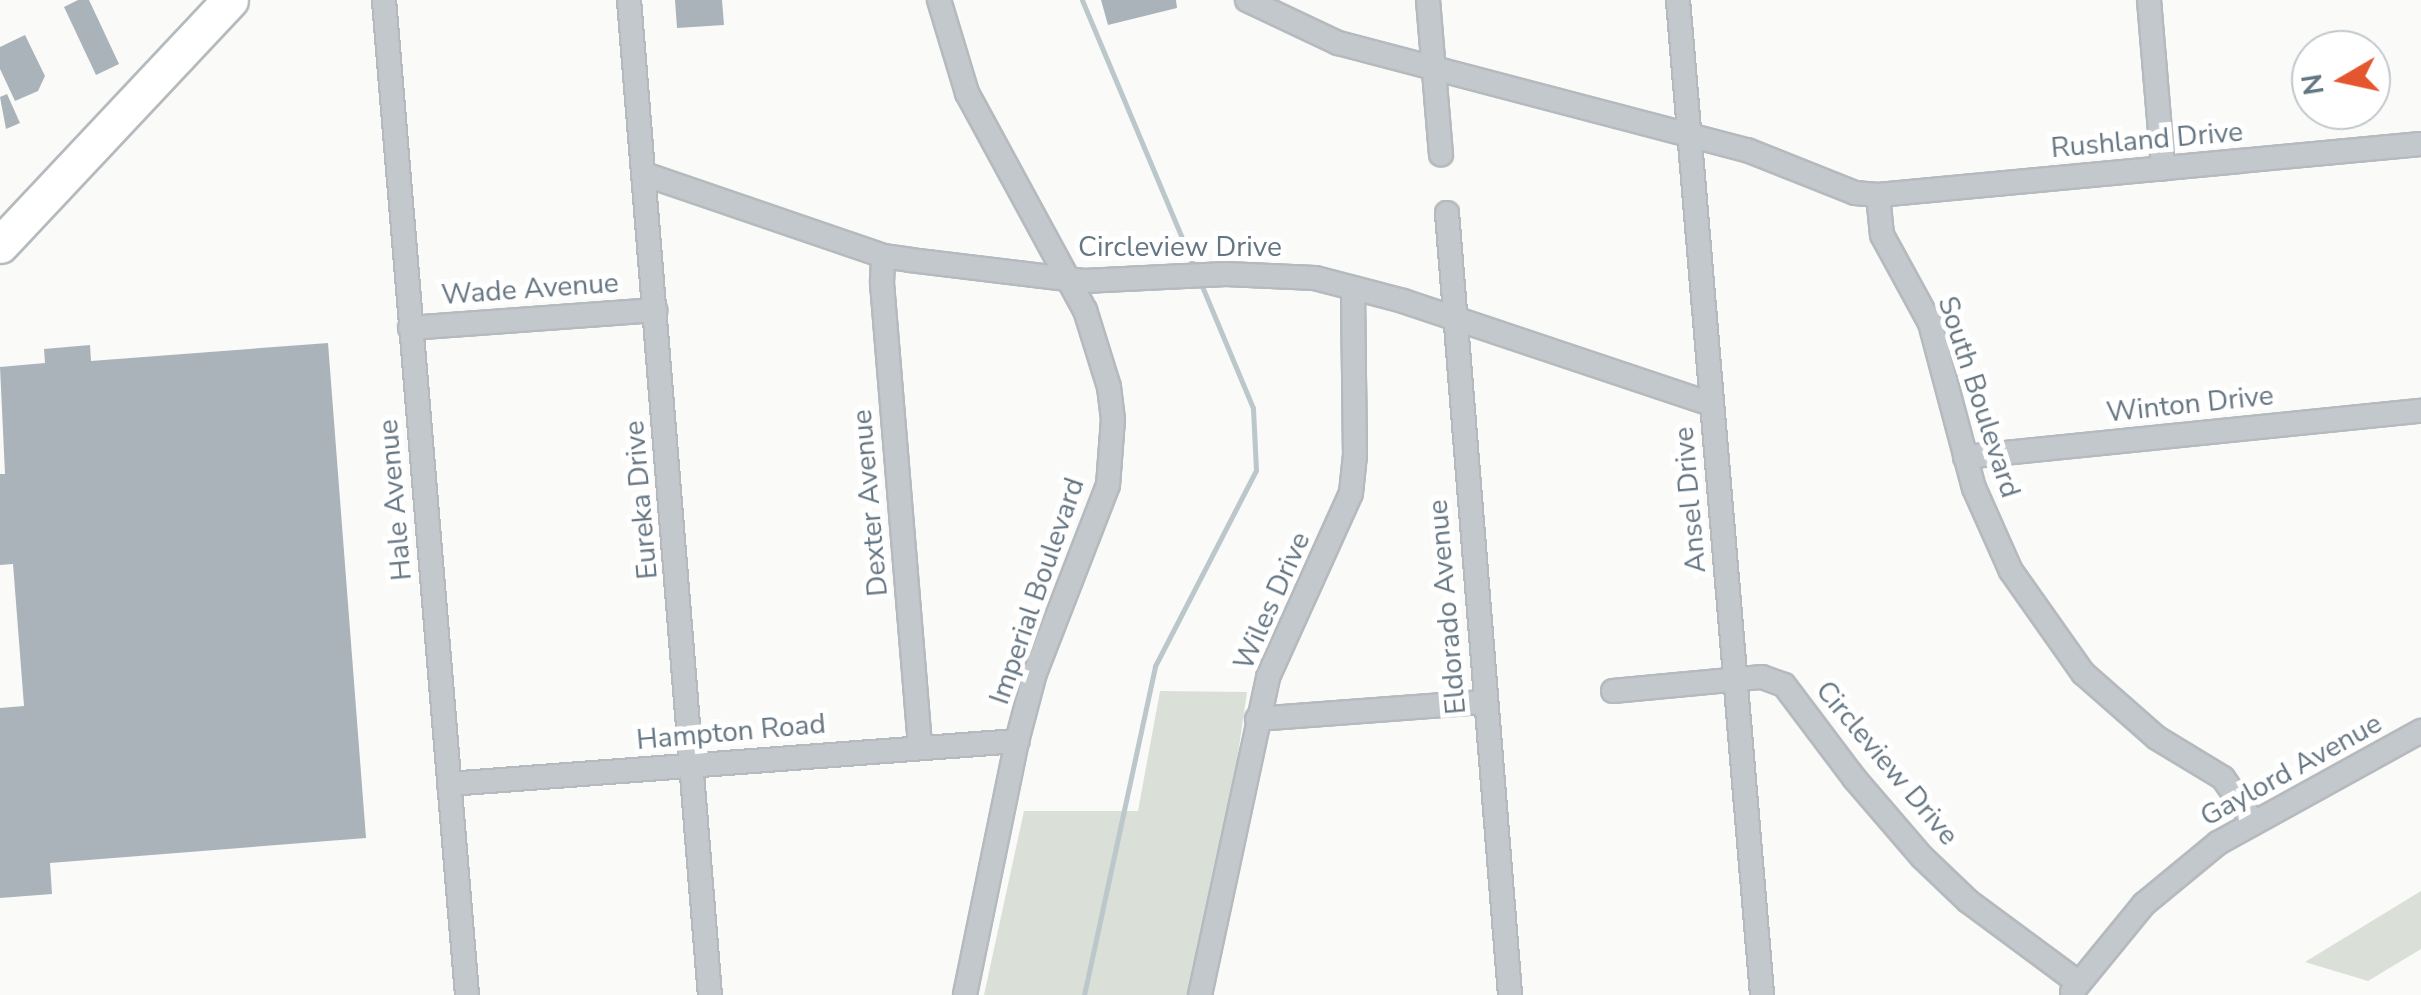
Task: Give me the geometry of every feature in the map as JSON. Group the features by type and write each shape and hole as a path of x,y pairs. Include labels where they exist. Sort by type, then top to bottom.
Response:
{"main road":[{"path":"186,46 188,0"},
{"path":"0,245 230,0"}],"street":[{"name":"Hale Avenue","path":"384,0 467,995"},
{"name":"Eureka Drive","path":"629,0 710,995"},
{"name":"Imperial Boulevard","path":"939,0 966,94 1085,310 1109,387 1112,453 1098,518 1035,673 1017,741 965,995"},
{"path":"1246,0 1338,43 1747,150 1819,182 1878,195"},
{"path":"1428,0 1441,154"},
{"name":"Ansel Drive","path":"1678,0 1762,995"},
{"path":"2149,0 2163,168"},
{"name":"Rushland Drive","path":"1878,195 2421,144"},
{"name":"Circleview Drive","path":"644,174 884,256 1068,278 1297,276 1353,288 1712,404"},
{"name":"South Boulevard","path":"1878,195 1882,235 1930,324 1966,457 1992,534 2010,572 2083,673 2158,738 2223,778 2252,820"},
{"name":"Eldorado Avenue","path":"1447,213 1510,995"},
{"name":"Dexter Avenue","path":"884,256 882,283 920,745"},
{"name":"Wiles Drive","path":"1200,995 1257,719 1282,641 1331,545 1350,494 1355,456 1353,288"},
{"name":"Wade Avenue","path":"410,328 655,310"},
{"name":"Winton Drive","path":"1966,457 2421,411"},
{"name":"Circleview Drive","path":"1736,680 1762,677 1784,685 1854,778 1922,856 1968,901 2075,989"},
{"path":"1613,691 1736,680"},
{"path":"1257,719 1485,702"},
{"name":"Gaylord Avenue","path":"2075,989 2144,904 2178,873 2252,820 2421,731"},
{"name":"Hampton Road","path":"449,784 920,745 1017,741"}],"shaded area":[{"path":"1160,691 1247,692 1203,995 984,995 1024,811 1138,811"},
{"path":"2421,891 2421,949 2368,981 2305,962"}],"building":[{"path":"89,0 119,64 96,75 64,7"},
{"path":"675,0 722,0 724,25 677,28"},
{"path":"1101,0 1176,0 1177,8 1108,25"},
{"path":"25,35 45,76 38,91 15,101 0,69 0,47"},
{"path":"7,94 20,123 6,129 0,97"},
{"path":"328,343 366,838 50,863 52,894 0,898 0,708 24,706 13,564 0,565 0,474 5,474 0,367 45,363 44,349 90,345 91,361"}],"waterway":[{"path":"1082,0 1196,271"},
{"path":"1084,995 1155,666 1256,470 1253,408 1200,281"}]}
